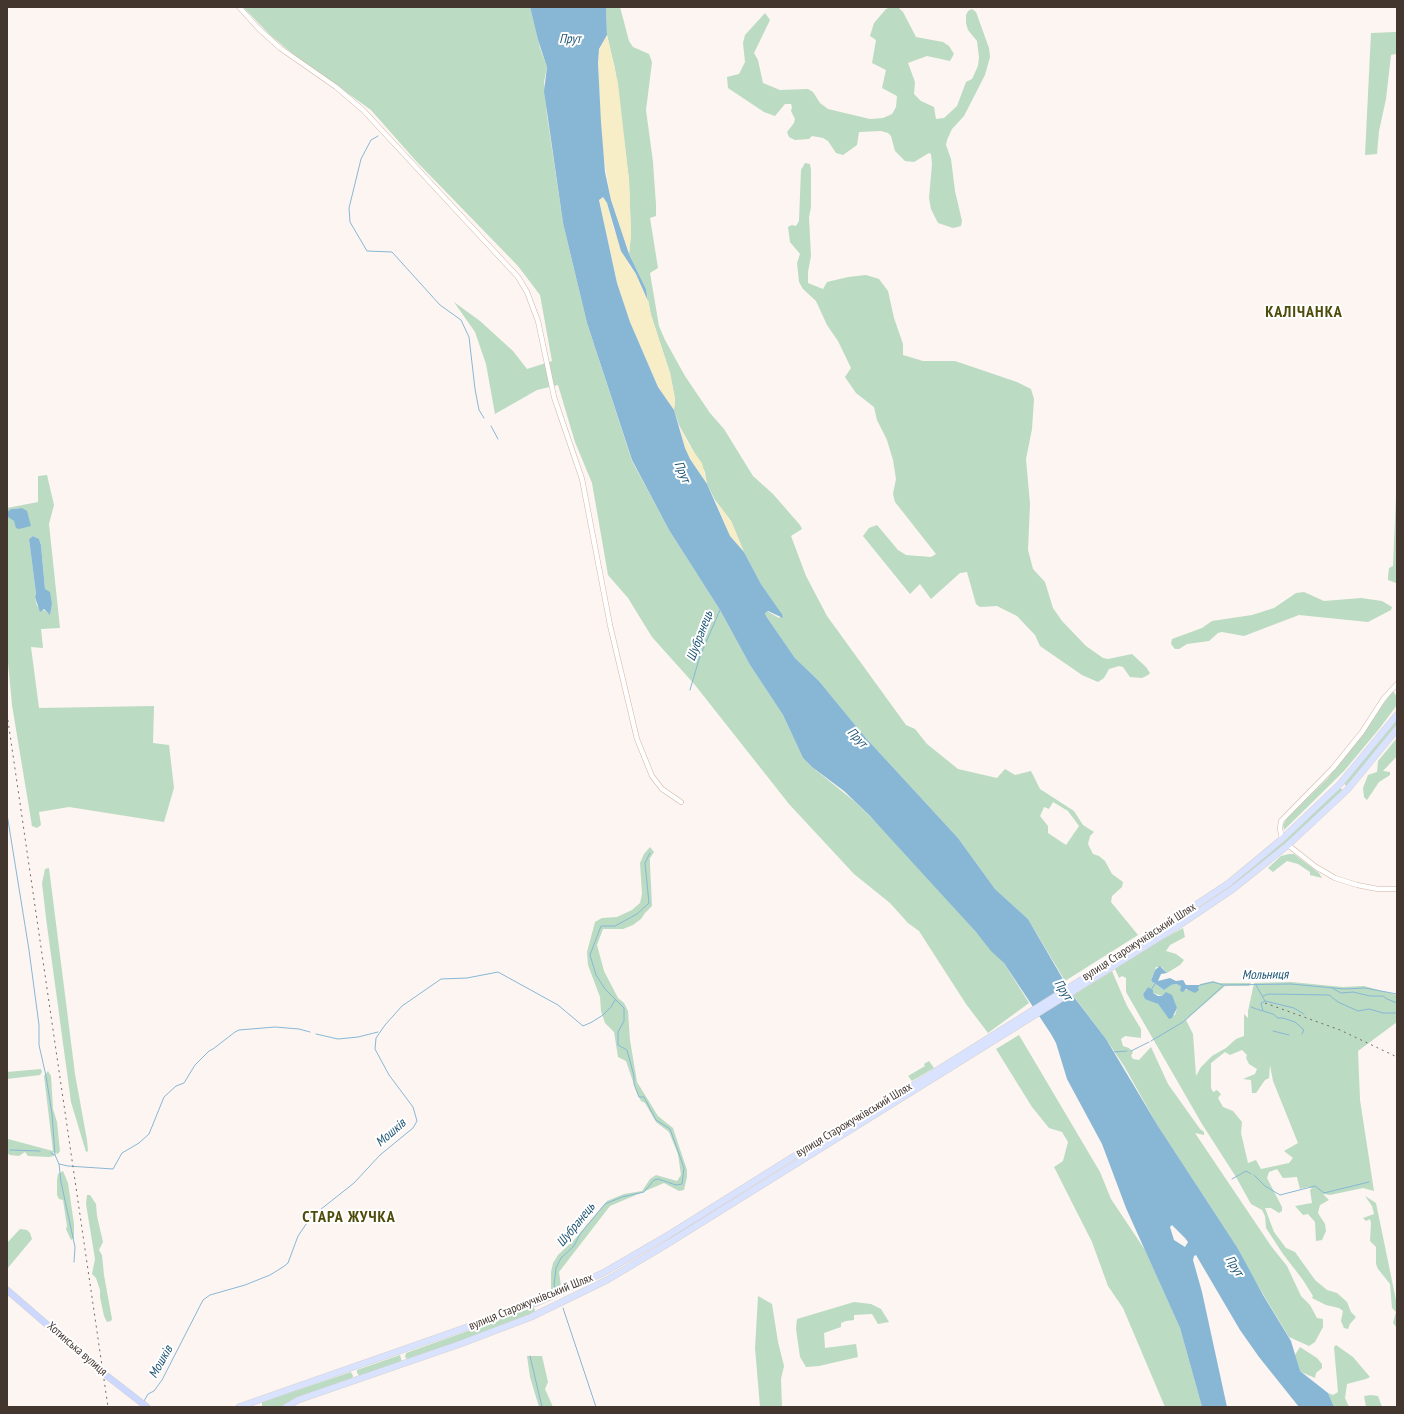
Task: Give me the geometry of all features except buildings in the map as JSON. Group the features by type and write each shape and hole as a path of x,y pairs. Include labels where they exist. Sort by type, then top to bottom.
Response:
{"highway":[{"name":"Хотинська вулиця","path":"7,1290 102,1372 147,1407"}],"main road":[{"name":"вулиця Старожучківський Шлях","path":"1114,963 1229,883 1282,839 1340,784 1397,715"},
{"name":"вулиця Старожучківський Шлях","path":"286,1407 298,1400 460,1344 539,1313 607,1280 664,1246 920,1083 1114,963 1181,924 1233,889 1288,845 1346,790 1397,729"},
{"path":"1340,784 1346,790"},
{"path":"1229,883 1233,889"},
{"name":"вулиця Старожучківський Шлях","path":"239,1407 536,1303 603,1273 920,1083"},
{"path":"603,1273 607,1280"},
{"path":"536,1303 539,1313"},
{"path":"401,1350 406,1363"},
{"path":"352,1368 356,1380"},
{"path":"257,1400 260,1407"}],"street":[{"path":"239,7 259,29 280,48 336,87 363,110 518,277 527,292 538,321 554,397 582,479 610,625 636,739 652,776 662,790 681,802"},
{"path":"1282,839 1280,829 1282,821 1333,768 1384,698 1397,684"},
{"path":"1288,845 1316,868 1335,878 1357,885 1378,889 1397,889"}],"green space":[{"path":"243,7 530,7 540,48 547,67 544,82 547,115 563,223 587,323 632,461 669,530 720,610 750,665 783,715 803,758 854,801 888,834 1004,963 1029,1003 988,1033 966,1004 919,931 908,923 890,903 854,874 789,804 695,685 652,637 628,598 608,575 592,483 575,442 558,385 537,390 495,414 486,364 475,332 454,302 480,321 513,351 527,369 552,361 540,295 518,266 416,161 371,110 293,54 271,36"},
{"path":"606,7 620,7 629,41 633,47 649,54 652,62 646,110 653,162 656,205 656,216 650,218 658,268 650,273 659,326 685,376 710,413 724,429 753,476 773,494 800,525 802,529 791,536 806,576 827,616 906,725 915,729 927,744 958,769 997,778 1005,769 1015,775 1031,771 1040,789 1074,811 1083,825 1094,832 1090,836 1088,844 1093,854 1099,856 1105,861 1112,874 1123,882 1122,887 1112,896 1111,902 1138,935 1065,981 1028,919 995,889 958,838 865,737 819,681 795,658 766,616 765,613 767,611 779,618 782,614 761,584 744,552 731,521 715,500 707,484 705,472 679,425 674,410 675,399 670,373 651,315 646,289 629,254 631,235 629,180 615,69 607,35","holes":["1053,802 1068,811 1079,826 1066,845 1048,833 1048,826 1040,816 1044,807 1049,809"]},
{"path":"891,7 899,8 903,12 916,37 943,42 949,46 954,54 950,61 927,56 908,63 915,82 914,94 921,101 934,107 936,119 944,118 957,106 966,82 972,79 978,66 979,57 977,41 968,30 966,23 966,15 968,11 972,9 976,12 989,48 990,57 985,75 964,116 952,129 946,145 951,159 955,191 962,221 961,226 953,228 938,223 931,209 929,198 932,164 931,154 929,153 914,162 905,161 895,151 891,136 888,133 881,131 859,132 857,145 843,155 836,153 828,141 823,138 812,136 809,139 795,140 789,137 787,132 794,123 795,119 791,111 791,104 785,104 775,116 764,112 728,88 727,77 739,74 745,62 743,43 745,35 765,13 770,20 754,53 758,60 763,83 780,90 808,89 813,92 820,103 828,109 870,119 883,118 892,114 896,107 897,96 882,88 886,70 872,63 876,40 870,36 874,23 886,9"},
{"path":"1396,32 1396,54 1391,55 1386,99 1379,131 1377,154 1365,155 1371,33"},
{"path":"805,163 810,164 811,170 811,207 809,217 811,256 808,272 808,283 823,289 827,282 848,277 866,275 879,279 888,291 894,318 903,344 903,355 923,361 955,361 1017,382 1031,389 1034,399 1032,429 1026,459 1030,504 1028,550 1033,569 1045,582 1053,608 1062,621 1086,646 1103,658 1108,659 1132,654 1146,667 1150,673 1148,675 1142,678 1130,677 1123,667 1119,666 1109,669 1104,678 1098,682 1082,675 1040,646 1035,635 1017,616 997,606 980,607 976,604 967,572 960,573 931,599 920,584 910,594 863,536 869,528 877,525 898,550 906,555 931,557 936,554 895,502 893,494 896,479 893,460 887,440 877,420 874,407 856,393 845,377 851,368 838,341 827,325 816,301 803,289 799,282 797,263 800,254 790,242 788,227 792,225 796,226 799,221 801,170"},
{"path":"1397,473 1397,586 1396,583 1388,580 1388,577 1389,568 1393,566"},
{"path":"47,475 54,505 49,524 60,628 41,629 43,648 31,647 39,708 154,706 153,743 169,745 174,788 164,822 69,807 39,812 41,825 37,828 32,826 12,705 7,652 7,515 14,521 22,508 11,509 7,512 7,508 38,502 38,476","holes":["33,536 39,539 41,545 45,589 52,604 50,614 37,606 35,597 36,594 29,539"]},
{"path":"1304,592 1324,601 1361,598 1382,601 1392,607 1391,610 1368,622 1299,615 1244,636 1222,632 1218,633 1209,641 1187,644 1179,649 1175,649 1171,644 1172,639 1202,628 1212,621 1252,615 1274,608 1296,593"},
{"path":"1393,691 1397,697 1397,705 1379,729 1344,771 1284,830 1283,825 1287,818 1328,778"},
{"path":"1397,718 1397,726 1370,760 1346,786 1344,783"},
{"path":"1397,738 1397,756 1383,771 1390,772 1390,775 1379,782 1367,800 1364,797 1363,788 1368,775 1377,772 1378,761"},
{"path":"1340,788 1343,790 1287,843 1234,886 1232,884 1232,882"},
{"path":"650,847 654,852 650,858 652,906 641,919 633,925 623,929 603,929 597,945 604,971 618,998 624,1003 628,1011 630,1040 637,1082 658,1116 673,1128 687,1170 687,1177 684,1190 679,1191 664,1183 610,1206 559,1272 561,1286 551,1291 551,1272 553,1263 558,1255 575,1239 607,1201 624,1194 642,1191 650,1179 656,1175 677,1181 681,1175 678,1154 669,1132 656,1122 645,1103 641,1101 626,1061 618,1057 614,1032 605,1023 601,1011 600,997 588,965 587,952 595,922 602,918 617,917 632,910 640,903 642,894 640,863 644,854"},
{"path":"1294,854 1319,873 1322,878 1310,875 1310,872 1298,864 1287,861 1273,872 1268,868 1281,856"},
{"path":"49,868 75,1074 87,1140 88,1151 86,1152 71,1102 46,918 42,883 45,869"},
{"path":"1183,928 1185,937 1170,945 1166,951 1176,954 1184,960 1180,965 1167,973 1162,967 1156,967 1151,981 1164,990 1170,985 1176,984 1182,986 1180,991 1198,988 1200,984 1213,981 1219,983 1251,983 1249,986 1225,986 1186,1020 1193,1034 1196,1076 1201,1067 1212,1056 1226,1048 1236,1039 1244,1036 1244,1014 1248,1018 1254,983 1291,982 1343,987 1364,986 1397,995 1397,1022 1358,1051 1360,1100 1374,1191 1363,1188 1330,1195 1323,1194 1329,1200 1320,1205 1318,1213 1325,1224 1326,1231 1322,1240 1316,1241 1315,1222 1308,1214 1303,1215 1295,1206 1312,1203 1310,1190 1312,1188 1308,1187 1300,1189 1297,1177 1283,1178 1277,1169 1269,1172 1267,1178 1282,1207 1282,1211 1279,1213 1271,1208 1265,1208 1274,1232 1286,1248 1295,1252 1315,1280 1327,1290 1337,1293 1347,1302 1351,1312 1356,1317 1348,1329 1344,1328 1341,1321 1343,1311 1339,1308 1326,1305 1312,1298 1313,1296 1303,1280 1283,1254 1266,1228 1265,1216 1262,1210 1251,1204 1236,1177 1202,1124 1126,992 1126,978 1122,976 1119,978 1115,969 1132,956","holes":["1148,987 1153,993 1162,996 1177,1008 1175,1015 1167,1016 1158,1004 1148,999 1143,994","1242,1050 1247,1055 1246,1058 1249,1064 1257,1069 1255,1074 1243,1079 1251,1080 1252,1093 1256,1093 1265,1080 1269,1078 1270,1065 1273,1081 1298,1143 1284,1151 1293,1158 1289,1163 1261,1169 1256,1160 1248,1163 1241,1133 1242,1122 1233,1111 1223,1107 1218,1098 1221,1094 1217,1090 1213,1092 1211,1088 1211,1063 1225,1052 1230,1055"]},
{"path":"1112,971 1127,1006 1141,1029 1141,1038 1125,1036 1121,1039 1123,1046 1129,1048 1133,1052 1131,1056 1133,1059 1139,1060 1151,1047 1168,1084 1200,1129 1204,1132 1204,1135 1195,1133 1271,1246 1287,1266 1301,1296 1310,1305 1317,1318 1323,1319 1323,1327 1315,1342 1309,1346 1289,1337 1249,1271 1237,1247 1158,1126 1124,1066 1073,995"},
{"path":"1019,1035 1100,1172 1111,1199 1145,1250 1180,1328 1202,1407 1165,1407 1123,1308 1108,1286 1092,1242 1054,1167 1063,1161 1068,1142 1062,1132 1049,1128 1032,1107 996,1049"},
{"path":"929,1061 934,1068 912,1081 908,1076 925,1066 924,1064"},
{"path":"41,1069 42,1072 40,1075 7,1079 7,1072"},
{"path":"48,1071 51,1076 53,1109 57,1122 60,1151 58,1154 53,1152 54,1156 49,1157 28,1156 25,1152 19,1156 10,1155 7,1153 8,1139 53,1151 44,1076"},
{"path":"63,1171 68,1183 74,1224 74,1238 71,1240 66,1229 67,1226 63,1200 59,1199 57,1195 58,1174"},
{"path":"87,1195 90,1195 96,1204 103,1242 99,1250 102,1255 112,1319 111,1321 107,1322 104,1316 100,1290 96,1278 92,1274 95,1259 86,1204"},
{"path":"1365,1196 1376,1203 1397,1305 1397,1328 1393,1323 1396,1312 1392,1308 1390,1284 1378,1269 1376,1264 1376,1247 1370,1241 1370,1219 1366,1221 1363,1218 1374,1214 1372,1206"},
{"path":"20,1229 27,1230 32,1239 7,1269 7,1243"},
{"path":"758,1296 772,1304 778,1342 784,1366 781,1379 782,1407 760,1407 755,1348"},
{"path":"854,1302 871,1304 881,1309 889,1322 878,1324 872,1314 854,1315 854,1320 841,1323 841,1327 824,1333 825,1348 856,1344 858,1357 819,1366 806,1367 800,1357 796,1329 797,1319"},
{"path":"532,1307 535,1309 534,1313 510,1324 408,1360 405,1357 406,1353"},
{"path":"1336,1345 1353,1357 1370,1377 1347,1384 1345,1398 1349,1407 1334,1407 1328,1393 1333,1395 1338,1392 1334,1347"},
{"path":"1300,1347 1317,1358 1322,1364 1322,1368 1316,1373 1315,1378 1299,1371 1295,1355"},
{"path":"400,1355 402,1362 360,1377 357,1373 357,1370"},
{"path":"527,1356 542,1356 548,1382 545,1389 553,1407 539,1407 530,1377"},
{"path":"351,1372 353,1376 352,1379 283,1407 262,1406 262,1402"},
{"path":"1364,1396 1378,1396 1382,1407 1366,1407"}],"sand":[{"path":"607,35 618,83 629,180 631,235 629,254 611,200 602,147 598,63 599,50"},
{"path":"600,197 603,197 607,203 614,230 629,265 636,274 648,301 651,315 670,373 675,399 674,410 658,387 630,322 617,283 599,199"},
{"path":"679,425 688,444 702,463 707,484 690,459 685,448"},
{"path":"715,500 731,521 744,552 730,536"}],"water":[{"name":"Прут","path":"530,7 606,7 607,35 599,49 598,63 605,172 611,200 629,254 646,289 648,301 636,274 621,251 607,203 603,197 599,200 617,283 630,322 658,387 674,410 685,448 690,459 707,484 730,536 744,552 761,584 782,614 783,618 768,611 765,613 766,616 795,658 819,681 865,737 958,838 995,889 1028,919 1071,993 1106,1039 1158,1126 1237,1247 1263,1295 1291,1341 1300,1371 1328,1393 1334,1407 1299,1407 1259,1357 1240,1330 1196,1255 1194,1256 1193,1260 1202,1292 1227,1407 1202,1407 1180,1328 1126,1208 1102,1144 1067,1079 1056,1043 1051,1034 1004,963 991,951 976,932 870,816 844,791 812,767 803,758 783,715 750,665 720,610 669,530 632,460 587,323 563,223 544,91 547,67 538,40","holes":["1172,1225 1188,1242 1185,1247 1174,1240 1170,1227"]},
{"path":"22,508 27,511 31,526 19,529 16,528 14,521 8,517 7,512 11,509"},
{"path":"33,536 39,539 41,545 45,589 50,592 52,604 50,615 44,609 40,612 35,597 36,594 29,539"},
{"path":"1160,966 1167,973 1161,974 1158,981 1170,978 1176,981 1183,980 1186,985 1200,985 1198,988 1199,990 1195,993 1186,989 1183,992 1180,991 1181,986 1176,984 1171,985 1164,990 1151,981 1155,970"},
{"path":"1148,987 1158,996 1162,996 1166,992 1172,995 1177,1008 1172,1018 1169,1019 1158,1004 1145,999 1143,994"}],"waterway":[{"path":"378,136 371,140 361,159 349,208 350,222 367,251 392,252 440,305 461,320 469,337 475,389 479,410 484,418"},
{"path":"491,426 498,439"},
{"name":"Шубранець","path":"690,690 700,656 720,610"},
{"path":"7,814 29,950 39,1025 39,1045 52,1114 55,1155"},
{"name":"Шубранець","path":"556,1291 554,1285 556,1268 561,1258 574,1246 580,1234 605,1204 622,1197 644,1192 654,1180 658,1179 676,1185 682,1184 684,1168 670,1129 656,1120 644,1097 639,1097 634,1084 634,1076 627,1050 618,1045 618,1032 624,1021 624,1008 605,989 596,975 590,955 601,926 615,926 637,914 649,903 645,863 650,853"},
{"name":"Мошків","path":"144,1401 148,1394 154,1391 162,1380 203,1300 210,1295 245,1285 270,1275 288,1263 298,1236 311,1217 354,1183 380,1155 413,1128 417,1121 413,1107 389,1075 375,1049 376,1038 385,1025 402,1006 441,979 467,978 498,972 558,1005 583,1026 603,1015 611,1007 615,1000"},
{"path":"1200,985 1213,982 1223,985"},
{"path":"1151,990 1155,984"},
{"name":"Мольниця","path":"1151,1041 1183,1022 1224,985 1291,984 1344,989 1365,988 1397,994"},
{"path":"1256,985 1265,1001"},
{"path":"1332,988 1341,993 1353,992 1370,996 1383,996 1397,1003"},
{"path":"1263,996 1268,994 1329,995 1338,1002 1358,1011 1369,1009 1383,1013 1397,1013"},
{"path":"1302,1034 1304,1030 1295,1022 1278,1018 1273,1014 1263,1011 1261,1003 1265,1001 1294,1008 1304,1014"},
{"path":"1251,1007 1262,1011"},
{"path":"51,1153 55,1155 59,1164 113,1169 122,1153 139,1143 149,1134 164,1097 176,1086 184,1083 195,1065 209,1051 235,1032 239,1030 275,1027 299,1029 310,1032"},
{"path":"1273,1031 1289,1035"},
{"path":"316,1034 338,1039 358,1037 378,1032"},
{"name":"Мольниця","path":"1131,1051 1149,1042"},
{"name":"Мольниця","path":"1114,1052 1127,1051"},
{"path":"10,1150 40,1151"},
{"path":"59,1164 61,1182 75,1247 74,1262"},
{"path":"1232,1179 1246,1171 1251,1174"},
{"path":"1254,1175 1265,1186 1280,1195 1315,1186 1324,1193 1369,1182"},
{"name":"Шубранець","path":"563,1308 596,1407"},
{"path":"530,1356 542,1407"}],"railway":[{"path":"7,714 108,1407"},
{"path":"1265,1003 1340,1030 1397,1057"}],"district":[{"name":"КАЛІЧАНКА","path":"1304,312"},
{"name":"СТАРА ЖУЧКА","path":"349,1217"}]}
